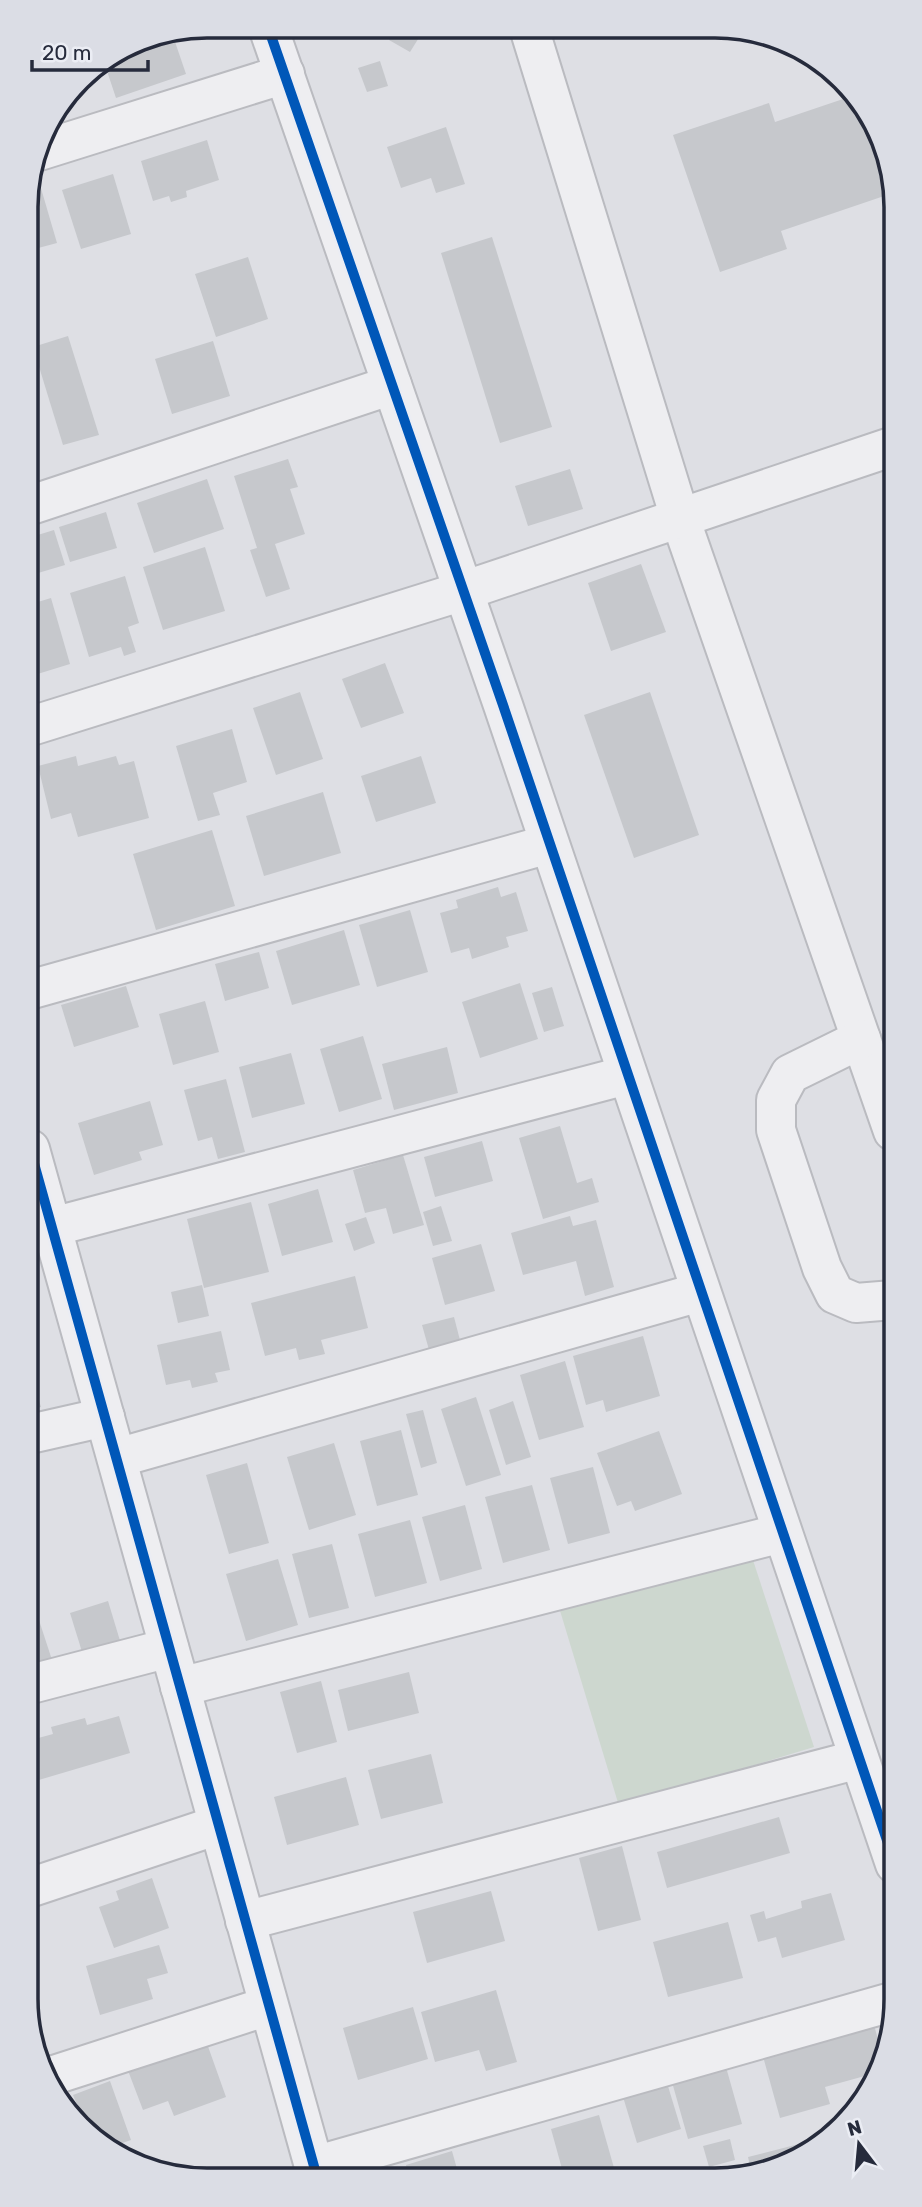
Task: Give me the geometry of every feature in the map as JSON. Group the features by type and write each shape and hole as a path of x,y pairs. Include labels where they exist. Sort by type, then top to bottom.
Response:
{"street":[{"path":"532,38 680,518 884,1104"},
{"path":"272,39 463,591 883,1829"},
{"path":"49,148 285,74"},
{"path":"39,502 392,385"},
{"path":"39,724 463,591 884,449"},
{"path":"39,987 549,844"},
{"path":"861,1040 790,1074 776,1100 776,1130 822,1268 835,1294 856,1303 883,1301"},
{"path":"52,1227 627,1075"},
{"path":"38,1184 315,2168"},
{"path":"117,1458 700,1292"},
{"path":"38,1432 105,1417"},
{"path":"180,1687 782,1533"},
{"path":"38,1682 169,1648"},
{"path":"245,1921 859,1759"},
{"path":"38,1885 218,1825"},
{"path":"326,2168 883,2005"},
{"path":"56,2074 268,2006"}],"shaded area":[{"path":"751,1554 814,1747 619,1806 558,1604"}],"building":[{"path":"390,39 418,39 410,52"},
{"path":"175,42 186,74 116,98 107,72 143,51"},
{"path":"380,61 388,86 367,92 358,68"},
{"path":"844,99 871,143 878,164 883,196 781,231 787,249 720,272 673,135 769,103 775,122"},
{"path":"446,127 465,184 436,193 431,178 401,188 387,147"},
{"path":"207,140 219,180 186,191 187,197 171,202 169,196 153,201 141,161"},
{"path":"113,174 131,234 81,249 62,190"},
{"path":"40,185 57,243 39,248"},
{"path":"492,237 552,427 500,443 441,253"},
{"path":"248,257 268,319 216,337 195,274"},
{"path":"68,336 99,435 63,445 39,366 39,345"},
{"path":"213,341 230,396 172,414 155,359"},
{"path":"288,459 298,487 290,489 305,534 275,544 290,589 266,597 250,550 257,548 234,476"},
{"path":"570,469 583,509 528,526 515,486"},
{"path":"207,479 224,529 154,553 137,503"},
{"path":"106,512 117,548 70,562 59,527"},
{"path":"54,530 65,565 39,573 39,535"},
{"path":"205,547 225,611 163,630 143,567"},
{"path":"641,564 666,632 611,651 588,583"},
{"path":"125,576 139,623 128,627 136,652 124,656 121,647 89,657 70,593"},
{"path":"51,598 70,664 39,674 39,602"},
{"path":"385,663 404,713 361,728 342,679"},
{"path":"300,692 323,759 276,775 253,708"},
{"path":"650,692 699,835 634,858 584,715"},
{"path":"232,729 247,782 213,793 220,815 198,821 176,746"},
{"path":"76,756 78,766 116,756 119,765 134,761 149,818 78,837 71,813 51,819 39,766"},
{"path":"421,756 436,803 376,822 361,776"},
{"path":"323,792 341,853 264,876 246,816"},
{"path":"212,830 235,906 156,930 133,854"},
{"path":"498,887 501,897 516,892 528,931 506,937 509,947 472,959 469,948 451,953 440,913 458,908 456,900"},
{"path":"410,910 428,972 377,987 359,925"},
{"path":"344,930 360,985 292,1005 276,951"},
{"path":"259,952 269,988 225,1001 215,964"},
{"path":"520,983 538,1039 480,1058 462,1002"},
{"path":"126,986 139,1027 74,1047 61,1005"},
{"path":"552,987 564,1026 544,1032 532,993"},
{"path":"205,1001 219,1052 173,1065 159,1014"},
{"path":"363,1036 382,1099 339,1112 320,1049"},
{"path":"447,1047 458,1093 394,1110 382,1064"},
{"path":"291,1053 305,1104 252,1118 239,1067"},
{"path":"226,1079 245,1152 218,1159 212,1137 198,1141 184,1090"},
{"path":"150,1101 163,1145 139,1152 142,1160 94,1175 78,1123"},
{"path":"560,1126 577,1183 592,1178 599,1202 543,1219 519,1138"},
{"path":"482,1141 493,1181 435,1197 424,1157"},
{"path":"403,1155 424,1225 393,1234 386,1208 365,1213 353,1170"},
{"path":"318,1189 333,1242 282,1256 268,1204"},
{"path":"251,1202 269,1272 204,1288 187,1219"},
{"path":"441,1206 452,1241 433,1246 423,1212"},
{"path":"570,1216 573,1226 596,1220 614,1287 585,1296 576,1261 523,1275 511,1233"},
{"path":"366,1217 375,1243 354,1251 345,1224"},
{"path":"481,1244 495,1291 445,1305 432,1258"},
{"path":"355,1276 368,1328 321,1340 325,1354 299,1360 296,1348 265,1356 251,1303"},
{"path":"202,1285 209,1316 178,1323 171,1292"},
{"path":"454,1317 462,1348 431,1357 422,1325"},
{"path":"221,1331 230,1370 215,1373 218,1382 192,1388 190,1380 166,1385 157,1345"},
{"path":"643,1336 660,1396 606,1412 603,1400 586,1405 573,1356"},
{"path":"565,1361 584,1427 539,1440 520,1375"},
{"path":"476,1397 501,1475 466,1486 441,1409"},
{"path":"513,1401 531,1457 506,1465 489,1410"},
{"path":"423,1410 437,1463 421,1468 406,1414"},
{"path":"401,1430 418,1495 377,1506 360,1441"},
{"path":"659,1431 682,1494 635,1511 631,1501 617,1506 597,1453"},
{"path":"334,1443 356,1515 309,1530 287,1457"},
{"path":"247,1463 269,1543 229,1554 206,1475"},
{"path":"593,1467 610,1533 568,1544 550,1478"},
{"path":"532,1485 550,1550 503,1563 485,1497"},
{"path":"465,1505 482,1569 440,1581 422,1517"},
{"path":"410,1520 427,1583 375,1597 358,1534"},
{"path":"332,1544 349,1608 309,1618 292,1554"},
{"path":"278,1559 298,1625 246,1641 226,1574"},
{"path":"108,1601 121,1644 83,1655 70,1613"},
{"path":"38,1618 53,1663 38,1668"},
{"path":"409,1672 419,1713 348,1731 338,1690"},
{"path":"321,1681 337,1742 297,1753 280,1692"},
{"path":"119,1716 130,1753 38,1780 38,1738 53,1734 51,1727 85,1718 87,1725"},
{"path":"431,1754 443,1803 381,1819 368,1770"},
{"path":"346,1777 359,1825 287,1845 274,1797"},
{"path":"779,1817 790,1853 667,1888 657,1852"},
{"path":"622,1846 641,1920 598,1931 579,1858"},
{"path":"152,1878 169,1928 114,1948 99,1907 119,1900 116,1891"},
{"path":"491,1891 505,1941 427,1963 413,1912"},
{"path":"831,1893 845,1940 782,1958 776,1937 758,1942 750,1915 764,1911 766,1919 802,1908 801,1901"},
{"path":"728,1922 743,1978 668,1997 653,1942"},
{"path":"159,1945 168,1973 147,1979 153,1999 100,2015 86,1966"},
{"path":"496,1990 517,2062 486,2071 479,2050 435,2062 421,2012"},
{"path":"413,2007 428,2059 358,2080 343,2028"},
{"path":"872,2018 878,2040 865,2076 825,2087 830,2104 780,2118 761,2049"},
{"path":"205,2038 226,2097 174,2116 168,2101 143,2110 127,2068"},
{"path":"724,2060 742,2124 688,2139 670,2075"},
{"path":"664,2073 681,2129 637,2143 620,2087"},
{"path":"110,2081 131,2140 120,2144 96,2127 77,2107 73,2095"},
{"path":"599,2115 614,2168 562,2168 551,2129"},
{"path":"730,2139 735,2160 709,2167 703,2146"},
{"path":"804,2143 779,2156 750,2165 748,2157"},
{"path":"452,2151 457,2168 407,2168 406,2165"}],"cycle path":[{"path":"272,39 503,705 883,1829"},
{"path":"38,1179 314,2168"}]}
